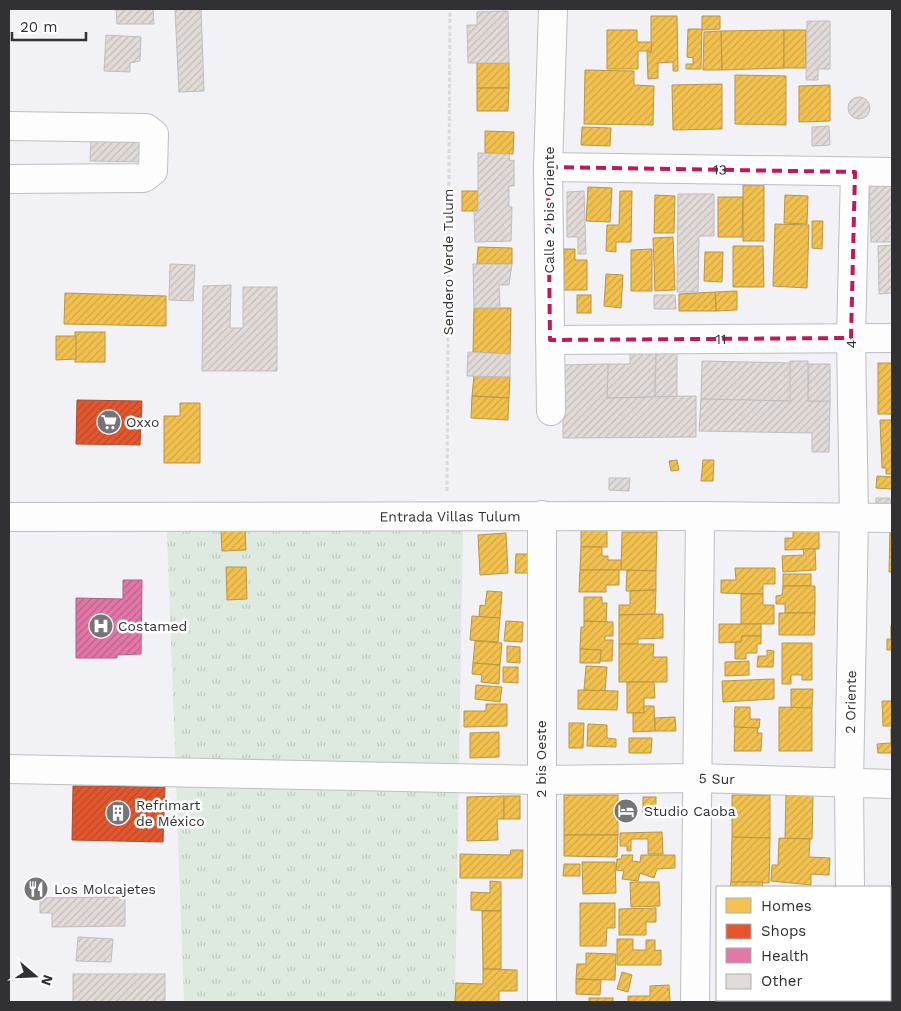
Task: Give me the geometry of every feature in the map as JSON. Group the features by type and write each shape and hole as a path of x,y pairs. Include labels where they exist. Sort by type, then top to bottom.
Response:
{"street":[{"name":"Calle 2 bis Oriente","path":"551,412 548,167 553,9"},
{"path":"9,126 146,128 154,134 153,171 144,178 9,178"},
{"name":"13","path":"548,167 892,172"},
{"name":"4","path":"854,517 850,338 855,172"},
{"name":"11","path":"550,340 892,338"},
{"name":"Entrada Villas Tulum","path":"9,516 542,515 892,518"},
{"name":"2 bis Oeste","path":"542,515 542,1002"},
{"path":"695,1002 700,516"},
{"name":"2 Oriente","path":"850,886 848,784 854,517"},
{"name":"5 Sur","path":"9,769 541,780 696,778 892,784"}],"path":[{"name":"Sendero Verde Tulum","path":"447,516 450,9"}],"highlighted area":[{"path":"548,167 855,172 851,338 550,340"}],"green space":[{"path":"463,526 455,1002 184,1002 167,532 447,528"}],"building: Homes":[{"path":"651,16 677,16 678,71 673,71 673,62 658,63 658,78 648,79 647,52 651,52"},
{"path":"702,16 720,16 720,29 702,30"},
{"path":"688,29 702,29 701,69 686,69 686,64 693,64 693,58 687,57"},
{"path":"607,30 637,30 637,42 652,42 651,51 638,51 638,69 607,69"},
{"path":"784,30 784,68 722,70 721,31"},
{"path":"784,30 806,30 806,68 784,68"},
{"path":"721,31 722,70 703,70 704,32"},
{"path":"477,63 509,63 509,88 477,88"},
{"path":"585,70 634,71 634,85 654,86 653,125 584,124"},
{"path":"735,75 786,76 786,125 735,124"},
{"path":"722,84 722,129 673,130 672,85"},
{"path":"830,85 830,121 799,122 799,86"},
{"path":"477,88 509,88 508,111 477,111"},
{"path":"582,127 611,128 610,146 581,145"},
{"path":"485,131 514,132 513,154 485,153"},
{"path":"743,185 764,185 764,241 743,241"},
{"path":"588,187 612,188 610,222 586,221"},
{"path":"462,191 478,191 478,211 462,211"},
{"path":"620,191 632,191 631,242 616,242 616,252 606,251 607,225 619,225"},
{"path":"655,195 675,196 674,233 654,233"},
{"path":"785,195 808,196 807,224 784,223"},
{"path":"718,197 743,197 742,237 718,237"},
{"path":"812,221 823,221 822,249 812,248"},
{"path":"775,224 809,225 807,288 773,286"},
{"path":"673,237 675,290 655,291 653,238"},
{"path":"733,246 763,246 764,287 733,287"},
{"path":"478,247 512,248 512,264 477,264"},
{"path":"564,249 575,249 575,260 587,260 587,290 564,290"},
{"path":"652,249 652,291 631,291 631,250"},
{"path":"705,252 723,252 722,282 704,281"},
{"path":"606,274 623,275 621,308 604,306"},
{"path":"737,291 737,310 716,311 715,292"},
{"path":"715,292 716,311 679,311 679,294"},
{"path":"65,293 166,296 166,326 64,324"},
{"path":"577,295 591,295 591,313 577,313"},
{"path":"474,308 511,308 510,354 473,352"},
{"path":"75,332 105,332 105,362 75,362"},
{"path":"56,336 76,336 76,359 56,360"},
{"path":"878,363 892,363 892,414 878,414"},
{"path":"474,375 510,377 509,398 472,396"},
{"path":"472,396 509,398 508,420 471,418"},
{"path":"180,403 200,403 200,463 164,463 164,416 180,416"},
{"path":"880,420 892,420 892,474 886,474 886,468 882,468"},
{"path":"677,460 679,470 671,471 669,461"},
{"path":"703,460 714,460 713,481 701,481"},
{"path":"877,476 892,477 892,489 876,488"},
{"path":"245,529 246,550 222,551 221,530"},
{"path":"581,529 607,529 607,547 581,547"},
{"path":"793,529 819,529 819,549 785,550 785,538 793,538"},
{"path":"890,531 892,531 892,572 889,572"},
{"path":"622,532 657,532 656,571 621,570"},
{"path":"506,533 508,573 480,575 478,535"},
{"path":"581,547 602,547 602,556 608,556 608,560 621,560 621,570 580,570"},
{"path":"803,549 815,549 816,570 783,572 782,556 804,555"},
{"path":"516,554 537,554 537,573 515,573"},
{"path":"226,567 246,567 247,599 227,600"},
{"path":"735,568 775,568 775,584 763,584 763,594 721,593 721,580 736,580"},
{"path":"580,570 619,570 619,585 606,585 606,592 579,592"},
{"path":"627,570 656,571 656,590 626,591"},
{"path":"783,574 811,574 811,586 783,586"},
{"path":"783,586 815,586 815,613 785,613 785,604 776,604 776,596 782,595"},
{"path":"656,590 655,614 619,615 619,605 630,605 630,591"},
{"path":"487,591 502,592 500,618 479,617 480,605 485,606"},
{"path":"741,594 763,594 763,605 774,605 774,624 741,624"},
{"path":"584,597 602,597 602,603 607,603 606,622 584,621"},
{"path":"779,613 815,613 814,635 779,635"},
{"path":"663,614 663,638 638,639 638,644 619,644 619,615"},
{"path":"472,616 500,618 498,642 470,640"},
{"path":"506,621 523,622 522,642 504,641"},
{"path":"584,621 613,622 613,636 605,636 605,640 613,640 612,661 600,661 601,650 580,649 581,627 584,627"},
{"path":"719,624 761,624 761,636 742,636 741,642 719,643"},
{"path":"891,626 892,650 887,650 887,639 891,639"},
{"path":"742,636 761,636 761,644 757,644 757,653 746,653 746,659 735,659 735,642 741,642"},
{"path":"475,641 502,643 500,665 473,663"},
{"path":"782,643 812,643 812,680 802,680 802,675 791,675 791,684 782,684"},
{"path":"619,644 654,644 653,657 667,657 667,682 619,682"},
{"path":"507,646 520,647 520,663 507,662"},
{"path":"580,649 601,650 600,663 580,663"},
{"path":"767,650 774,651 773,667 757,667 758,656 767,656"},
{"path":"749,661 749,675 725,676 725,662"},
{"path":"473,663 500,665 499,684 481,682 482,675 472,674"},
{"path":"586,666 607,667 605,691 584,690"},
{"path":"503,667 518,667 518,683 503,682"},
{"path":"774,679 774,699 723,702 722,681"},
{"path":"627,682 654,682 655,698 644,698 644,713 627,713"},
{"path":"476,685 502,687 500,702 475,699"},
{"path":"791,689 813,689 812,708 791,708"},
{"path":"578,690 618,691 617,710 578,709"},
{"path":"882,701 892,701 892,726 883,726"},
{"path":"486,704 507,704 507,726 464,727 464,711 486,711"},
{"path":"644,706 654,706 655,731 633,732 633,713 644,713"},
{"path":"735,707 750,707 750,719 760,719 759,728 734,727"},
{"path":"779,707 812,708 812,751 779,751"},
{"path":"675,717 676,731 655,731 655,718"},
{"path":"569,723 584,723 583,748 569,748"},
{"path":"588,724 607,725 607,738 616,739 616,747 587,746"},
{"path":"735,727 758,728 757,733 762,733 761,751 734,751"},
{"path":"891,729 892,753 878,753 877,744 891,743"},
{"path":"499,732 499,757 470,758 470,733"},
{"path":"629,738 652,738 651,753 629,753"},
{"path":"786,794 813,794 812,839 785,839"},
{"path":"564,795 618,795 618,835 564,835"},
{"path":"732,795 770,795 770,838 732,837"},
{"path":"504,796 504,819 497,819 498,840 467,841 467,797"},
{"path":"504,796 520,796 520,819 504,819"},
{"path":"643,797 656,797 656,814 643,814"},
{"path":"662,832 663,854 648,854 648,839 631,839 631,851 627,851 627,846 620,846 620,833"},
{"path":"564,835 618,835 617,857 564,856"},
{"path":"732,837 770,838 769,883 731,882"},
{"path":"779,838 810,839 809,857 830,858 829,875 811,874 811,885 771,881 772,865 778,865"},
{"path":"511,850 523,850 522,878 460,878 460,854 510,855"},
{"path":"622,855 633,855 632,861 640,862 641,855 675,855 675,868 657,869 654,878 640,873 638,881 622,879 624,871 616,870 617,859 621,859"},
{"path":"582,862 615,862 616,893 583,894"},
{"path":"564,864 580,864 580,876 563,876"},
{"path":"490,881 501,882 501,911 471,910 471,892 490,893"},
{"path":"630,882 659,882 660,906 631,907"},
{"path":"731,882 763,882 762,886 730,886"},
{"path":"580,903 615,903 615,928 607,928 606,946 580,946"},
{"path":"656,908 656,922 646,922 646,935 619,935 619,909"},
{"path":"482,911 501,911 501,969 483,969"},
{"path":"617,939 633,939 633,950 646,950 646,940 655,940 655,951 661,950 661,965 617,965"},
{"path":"586,953 616,954 615,980 576,979 577,964 586,964"},
{"path":"483,969 517,970 517,991 499,991 499,1002 455,1002 456,983 483,984"},
{"path":"622,972 632,975 628,992 617,989"},
{"path":"576,979 601,980 600,995 576,994"},
{"path":"669,985 670,1002 628,1002 628,996 650,996 650,986"},
{"path":"589,998 613,998 613,1002 589,1002"},
{"path":"732,1001 771,1001 771,1002"},
{"path":"785,1001 815,1001 815,1002"}],"building: Shops":[{"name":"Oxxo","path":"77,400 142,401 140,445 76,444"},
{"name":"Refrimart de México","path":"73,786 165,787 163,842 72,840"}],"building: Health":[{"path":"123,580 142,580 141,654 117,655 117,658 76,658 76,598 123,599"}],"building: Other":[{"path":"116,9 153,9 154,24 117,24"},
{"path":"175,9 201,9 204,91 179,92"},
{"path":"508,11 509,63 468,63 467,25 477,25 477,12"},
{"path":"807,21 830,21 830,69 818,69 818,80 806,80"},
{"path":"106,35 141,37 140,61 130,63 130,72 104,71"},
{"path":"859,97 867,100 870,108 867,116 859,119 851,116 848,108 851,100"},
{"path":"829,126 830,145 812,146 812,127"},
{"path":"91,136 148,138 148,162 90,161"},
{"path":"478,153 509,154 510,161 514,160 514,186 509,186 509,207 512,207 511,241 475,242 474,211 478,211"},
{"path":"892,179 892,242 871,242 869,180"},
{"path":"584,191 586,254 578,254 578,237 567,237 567,192"},
{"path":"678,194 714,194 714,236 699,236 698,292 677,292"},
{"path":"892,245 892,293 879,294 878,246"},
{"path":"170,264 195,265 193,301 169,300"},
{"path":"473,264 512,264 509,285 499,285 500,308 474,308"},
{"path":"231,285 230,328 243,328 243,287 277,287 277,371 202,371 203,286"},
{"path":"654,295 675,295 676,309 654,309"},
{"path":"630,345 656,352 655,397 607,398 608,364 630,364"},
{"path":"468,352 510,354 510,377 467,376"},
{"path":"656,352 677,353 677,397 655,397"},
{"path":"702,361 791,363 790,401 701,399"},
{"path":"790,361 808,361 808,401 830,401 829,452 812,452 812,433 699,431 701,399 790,401"},
{"path":"608,364 607,398 696,396 696,437 563,438 563,365"},
{"path":"809,364 830,364 830,401 808,401"},
{"path":"609,478 630,478 629,491 609,490"},
{"path":"876,498 890,498 891,506 876,506"},
{"path":"125,897 125,926 52,927 52,913 40,913 40,898"},
{"path":"78,937 113,939 111,962 76,961"},
{"path":"73,974 165,974 165,1002 73,1002"}],"place":[{"name":"Oxxo","path":"109,422"},
{"name":"Costamed","path":"101,626"},
{"name":"Studio Caoba","path":"626,811"},
{"name":"Refrimart de México","path":"118,813"},
{"name":"Los Molcajetes","path":"36,889"}]}
